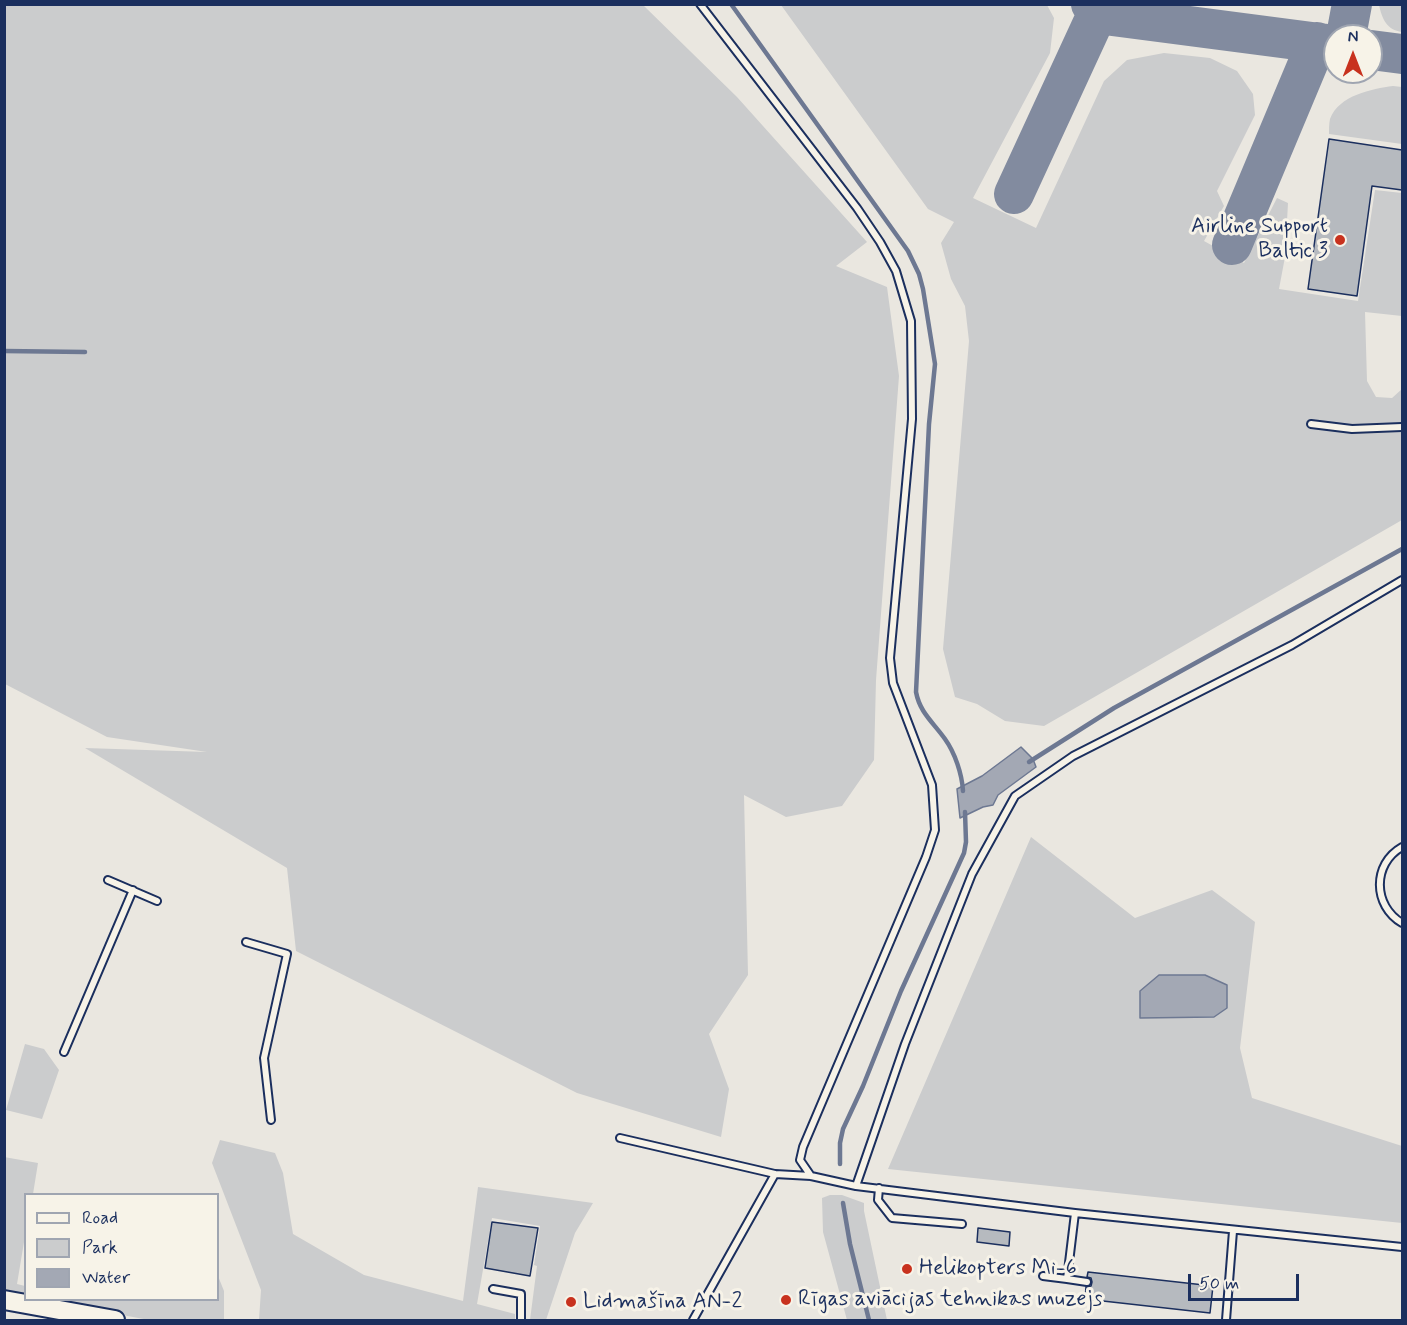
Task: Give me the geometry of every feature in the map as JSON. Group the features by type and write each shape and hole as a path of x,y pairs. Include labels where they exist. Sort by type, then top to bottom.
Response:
{"main road":[{"path":"4,1300 115,1320"}],"lane":[{"path":"700,4 857,208 880,242 896,271 911,321 912,419 890,658 893,683 903,714 922,754 933,785 935,830 922,868 803,1147 800,1160 811,1176"},
{"path":"1311,424 1352,429 1402,427"},
{"path":"856,1185 905,1044 972,874 1015,796 1073,756 1292,645 1402,580"},
{"path":"1402,847 1388,858 1381,871 1379,886 1382,900 1389,913 1402,924"},
{"path":"108,880 158,901"},
{"path":"64,1052 133,890"},
{"path":"246,942 287,954 264,1058 271,1120"},
{"path":"620,1138 775,1174 811,1176 856,1185 1075,1213 1402,1247"},
{"path":"693,1320 775,1174"},
{"path":"879,1188 878,1200 892,1218 962,1224"},
{"path":"1067,1279 1075,1213"},
{"path":"1226,1320 1233,1231"},
{"path":"1043,1276 1087,1282"},
{"path":"493,1289 521,1294 521,1320"}],"green space":[{"path":"4,5 643,5 737,97 867,242 836,266 887,287 899,376 876,680 874,760 842,806 786,817 744,795 748,975 709,1034 729,1089 721,1137 577,1093 296,951 287,868 85,748 207,752 107,737 5,684"},
{"path":"781,5 1047,5 1054,18 1050,53 973,198 1036,228 1104,81 1127,60 1164,53 1210,58 1237,71 1253,94 1255,115 1217,191 1224,206 1204,241 1244,263 1277,198 1288,203 1285,257 1279,289 1358,301 1375,190 1402,193 1402,316 1365,312 1367,381 1376,397 1392,398 1402,389 1402,520 1044,726 1005,721 977,704 955,697 943,649 969,341 965,306 951,279 941,243 954,222 928,209"},
{"path":"1379,5 1402,5 1402,32 1392,29 1386,23"},
{"path":"1393,86 1402,87 1402,144 1329,134 1330,119 1341,104 1357,95"},
{"path":"1031,837 1135,918 1212,890 1255,922 1240,1048 1252,1098 1402,1146 1402,1223 888,1169"},
{"path":"25,1044 44,1049 59,1070 42,1119 6,1110"},
{"path":"220,1140 275,1153 283,1173 293,1234 364,1275 463,1301 478,1187 593,1203 575,1233 546,1320 530,1320 537,1266 534,1265 540,1226 492,1218 477,1304 515,1314 515,1320 259,1320 261,1290 212,1163"},
{"path":"4,1157 38,1163 33,1193 24,1193 24,1242 17,1284 24,1286 24,1296 5,1292"},
{"path":"842,1195 864,1203 887,1320 847,1320 823,1232 822,1198"},
{"path":"219,1278 224,1291 224,1320 149,1320 47,1301 219,1301"}],"water":[{"path":"1021,747 1033,759 1036,767 998,795 993,805 983,807 960,818 957,789 982,776"},
{"path":"1159,975 1205,975 1227,985 1227,1008 1214,1017 1140,1018 1140,991"}],"building":[{"name":"Airline Support Baltic 3","path":"1329,139 1402,150 1402,190 1372,186 1357,296 1308,289"},
{"path":"492,1222 538,1228 530,1276 485,1268"},
{"path":"978,1228 1010,1232 1009,1246 977,1242"},
{"path":"1088,1272 1213,1286 1210,1313 1085,1299 1086,1287 1091,1286 1092,1282 1091,1278 1087,1277"}],"waterway":[{"path":"731,4 908,251 919,274 935,364 929,424 916,692 924,712 945,739 955,757 963,791"},
{"path":"4,351 85,352"},
{"path":"1029,762 1114,708 1402,549"},
{"path":"840,1164 843,1129 901,991 964,853 965,812"},
{"path":"843,1203 850,1244 869,1320"}],"taxiway":[{"path":"1091,4 1097,14 1323,43"},
{"path":"1348,24 1352,4"},
{"path":"1014,194 1097,14"},
{"path":"1232,245 1317,42"},
{"path":"1383,52 1402,54"}],"place":[{"name":"Airline Support Baltic 3","path":"1340,240"},
{"name":"Helikopters Mi-6","path":"907,1269"},
{"name":"Rīgas aviācijas tehnikas muzejs","path":"786,1300"},
{"name":"Lidmašīna AN-2","path":"571,1302"}]}
